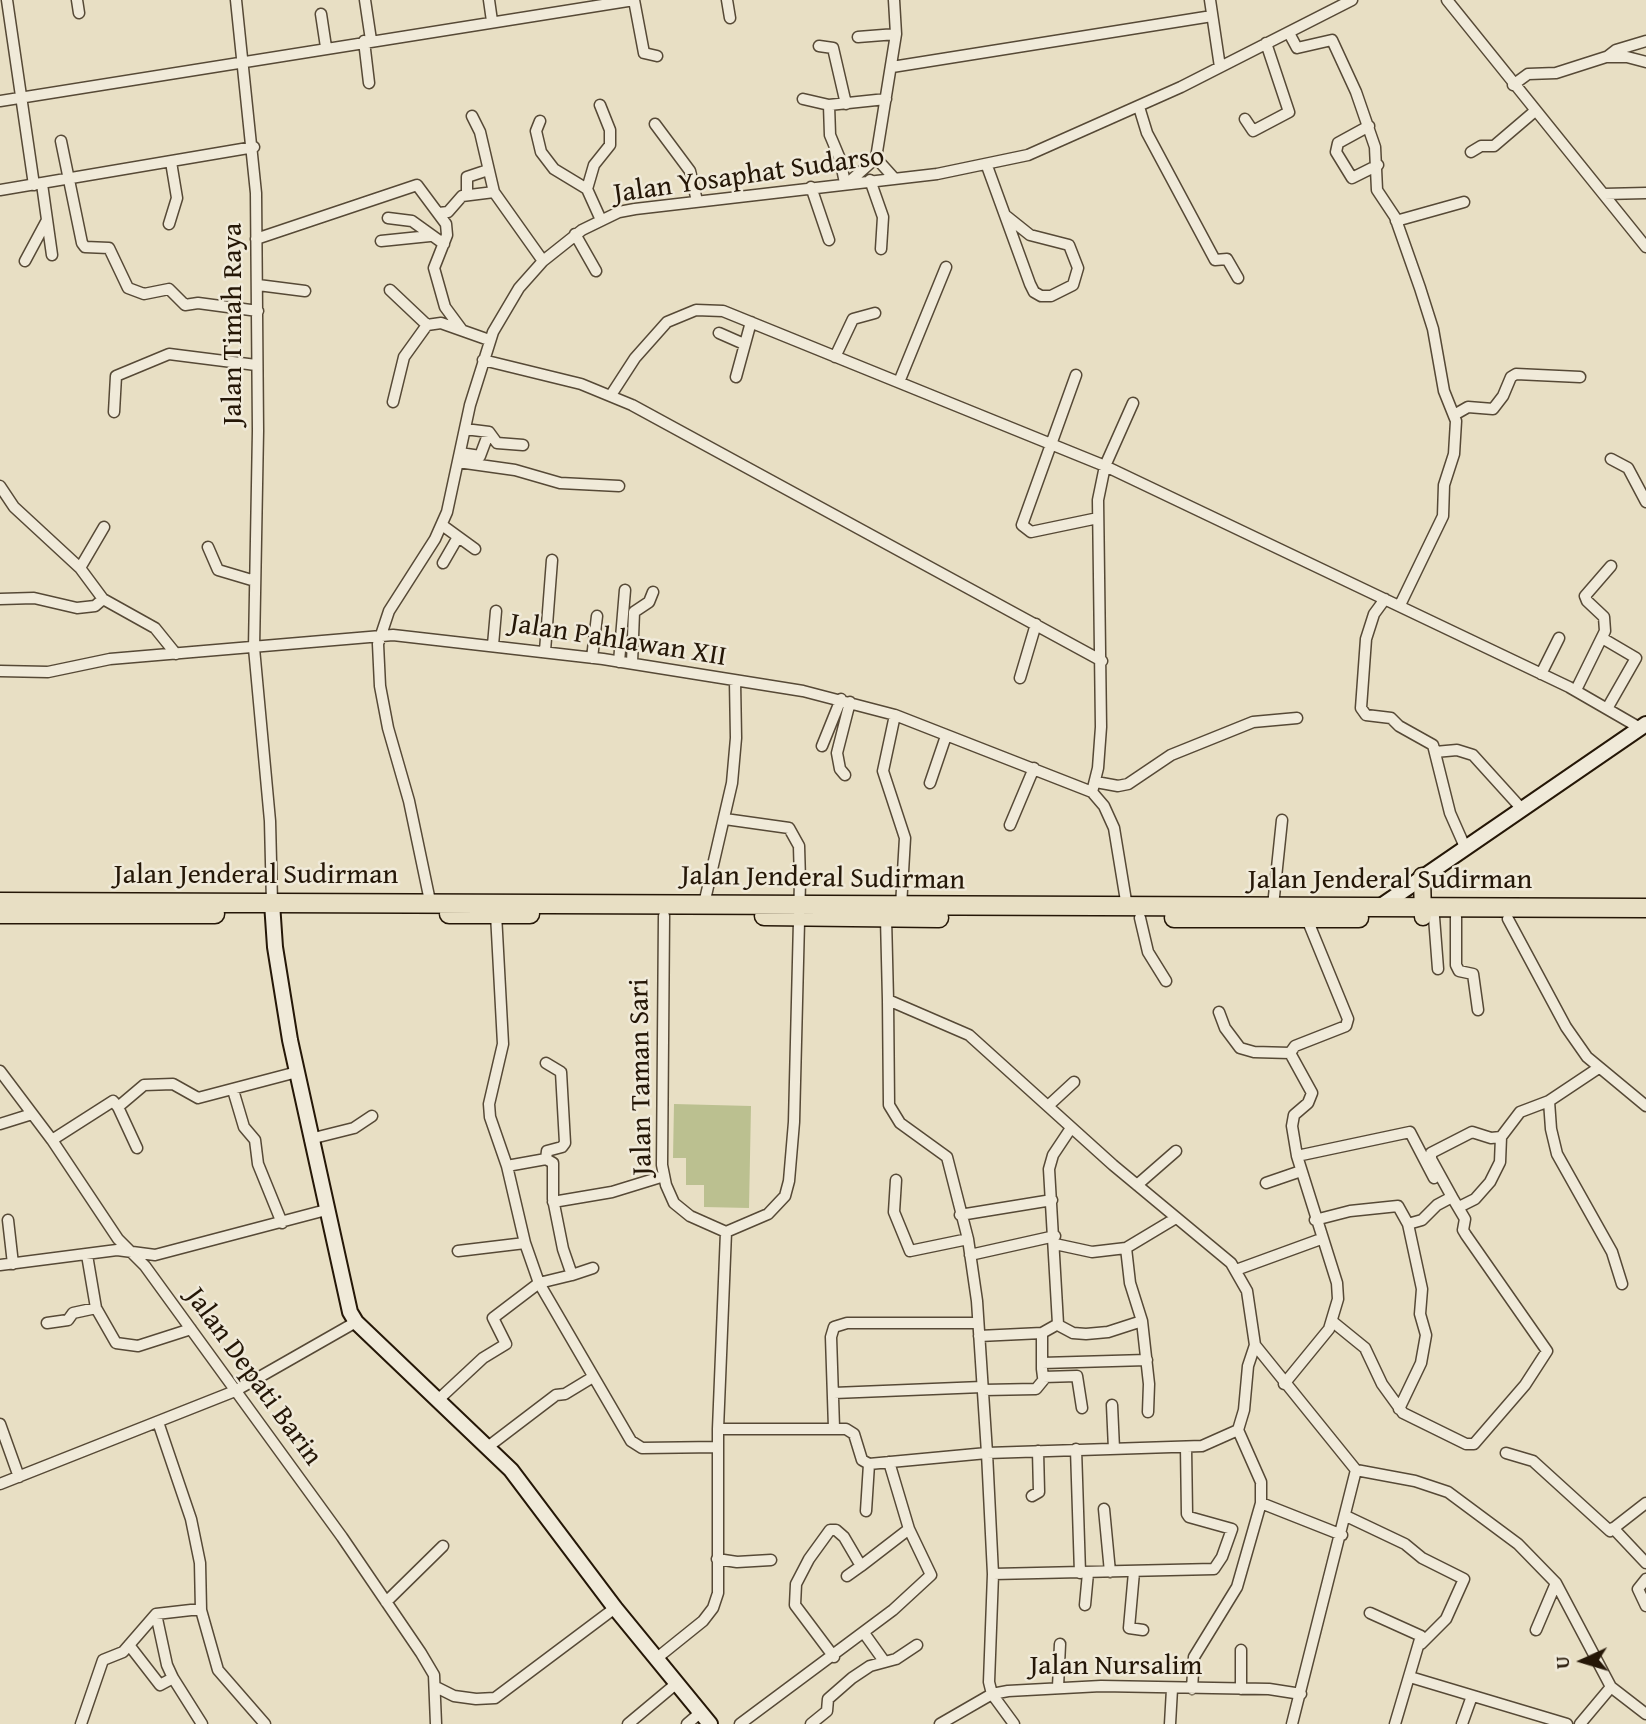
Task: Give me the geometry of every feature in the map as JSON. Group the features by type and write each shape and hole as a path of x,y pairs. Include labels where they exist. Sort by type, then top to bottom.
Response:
{"highway":[{"name":"Jalan Jenderal Sudirman","path":"0,914 272,908 430,901 704,904 886,918 1311,910 1381,906 1456,917 1646,920"},
{"name":"Jalan Jenderal Sudirman","path":"0,902 664,916 901,905 1134,913"},
{"name":"Jalan Jenderal Sudirman","path":"1195,912 1273,906 1427,914 1646,908"}],"main road":[{"path":"1381,906 1643,726"},
{"path":"1422,876 1427,914"},
{"path":"272,908 275,947 310,1139 344,1296 356,1322 489,1446 511,1470 615,1608 705,1718"}],"street":[{"path":"7,0 52,255"},
{"path":"77,0 79,13"},
{"name":"Jalan Timah Raya","path":"236,0 254,147 258,285 254,648 270,821 272,908"},
{"path":"365,0 369,83"},
{"path":"489,0 492,21"},
{"path":"543,0 546,13"},
{"path":"0,102 326,47 634,0 644,53 657,56"},
{"path":"727,0 730,18"},
{"path":"829,105 830,135 847,182 876,158 896,34 894,0"},
{"path":"1210,0 1220,67"},
{"name":"Jalan Yosaphat Sudarso","path":"380,635 389,611 442,525 454,490 465,429 489,340 509,303 543,261 575,234 601,220 635,209 987,166 1141,114 1220,67 1269,50 1289,33 1352,0"},
{"path":"1447,0 1646,247"},
{"path":"321,15 326,47"},
{"path":"892,68 1212,16"},
{"path":"1289,33 1297,48 1332,40 1369,126 1378,165 1377,190 1396,221 1433,329 1444,391 1454,415 1454,446 1444,485 1443,516 1400,605"},
{"path":"858,37 896,34"},
{"path":"1513,85 1528,74 1556,73 1646,41"},
{"path":"819,46 833,48 846,104"},
{"path":"1245,119 1254,131 1289,114 1269,50"},
{"path":"1606,57 1627,57 1646,62"},
{"path":"803,99 829,105 887,99"},
{"path":"587,189 594,165 607,151 611,138 600,105"},
{"path":"1471,152 1480,146 1494,146 1535,111"},
{"path":"1141,114 1215,260 1227,260 1238,278"},
{"path":"472,116 494,192 543,261"},
{"path":"540,121 536,139 547,162 587,189 601,220"},
{"path":"655,124 690,171 697,201"},
{"path":"1369,126 1338,142 1336,152 1352,178 1378,165"},
{"path":"61,141 82,245 110,248 128,288 141,294 169,289 185,305 198,303 258,311"},
{"path":"0,190 254,147"},
{"path":"876,158 894,178"},
{"path":"169,224 177,198 171,162"},
{"path":"987,166 1005,215 1034,292 1041,296 1051,296 1073,285 1078,268 1069,245 1030,235 1005,215"},
{"path":"467,195 467,177 488,170"},
{"path":"870,180 881,209 881,249"},
{"path":"257,239 413,184 420,187 447,228 444,244 435,262 435,270 444,307 462,330"},
{"path":"811,187 829,240"},
{"path":"439,213 448,212 461,197 494,192"},
{"path":"1604,194 1646,193"},
{"path":"1396,221 1464,202"},
{"path":"388,218 412,221 429,236 444,244"},
{"path":"25,261 47,219"},
{"path":"575,234 596,271"},
{"path":"381,241 429,236"},
{"path":"899,382 946,267"},
{"path":"258,285 305,291"},
{"path":"390,290 427,325"},
{"path":"611,395 651,338 675,317 696,310 715,309 1105,466 1576,690 1643,726"},
{"path":"835,357 853,319 875,313"},
{"path":"393,402 404,357 427,325 438,322 489,340"},
{"path":"736,377 751,322"},
{"path":"719,333 744,344"},
{"path":"114,412 116,376 169,354 256,365"},
{"path":"483,360 581,384 611,395 1102,661"},
{"path":"1076,375 1023,516 1024,529 1031,531 1098,518"},
{"path":"1454,415 1468,407 1493,409 1514,375 1580,377"},
{"path":"1133,403 1105,466 1098,500 1102,661 1096,782 1092,792 1104,806 1114,828 1134,913 1148,952 1166,981"},
{"path":"465,429 489,432 497,443 523,445"},
{"path":"459,457 481,456 489,432"},
{"path":"459,457 559,483 619,486"},
{"path":"1611,459 1629,468 1646,502"},
{"path":"0,486 14,507 80,568 103,599 155,628 176,654"},
{"path":"442,525 475,549"},
{"path":"80,568 104,527"},
{"path":"443,563 457,537"},
{"path":"208,547 218,570 255,580"},
{"path":"545,652 552,561"},
{"path":"1576,690 1605,631 1604,617 1585,597 1611,566"},
{"path":"619,662 625,590"},
{"path":"632,663 634,611 649,602 653,592"},
{"path":"0,599 34,598 77,608 95,606 103,599"},
{"path":"1385,599 1374,614 1366,637 1360,708 1366,715 1391,718 1402,729 1431,743 1450,813 1465,847"},
{"path":"493,645 496,611"},
{"path":"592,658 597,616"},
{"path":"1020,678 1036,624"},
{"path":"380,635 378,661 384,706 409,801 430,901"},
{"name":"Jalan Pahlawan XII","path":"0,671 48,672 110,659 380,635 493,645 632,663 845,701 895,715 1092,792"},
{"path":"1541,674 1559,638"},
{"path":"1602,638 1636,658 1608,707"},
{"path":"704,904 725,819 736,738 735,681"},
{"path":"822,746 845,701"},
{"path":"845,701 836,753 840,769 845,775"},
{"path":"895,715 883,771 905,838 901,905"},
{"path":"1096,782 1118,786 1128,784 1171,755 1253,722 1297,718"},
{"path":"930,783 946,736"},
{"path":"1435,752 1457,750 1473,754 1521,808"},
{"path":"1010,825 1034,768"},
{"path":"657,1658 696,1628 713,1608 718,1593 718,1429 726,1232 768,1214 785,1196 789,1181 794,1122 800,854 797,839 791,830 782,825 725,819"},
{"path":"1273,906 1282,820"},
{"path":"1290,1053 1295,1046 1348,1023 1311,910"},
{"path":"496,914 503,1044 489,1104 493,1132 507,1166 525,1243 539,1283 628,1438 638,1446 718,1447"},
{"path":"1427,914 1438,970"},
{"name":"Jalan Taman Sari","path":"664,916 664,1176 674,1203 705,1225 726,1232"},
{"path":"1456,917 1456,965 1460,971 1473,974 1478,1010"},
{"path":"886,918 889,1105 900,1123 947,1157 968,1239 979,1336 993,1574 988,1672 992,1694 1014,1724"},
{"path":"1508,919 1566,1027 1597,1069 1646,1106"},
{"path":"888,1000 969,1035 1236,1270 1247,1291 1255,1345 1248,1366 1244,1410 1238,1430 1261,1482 1261,1503 1237,1587 1194,1657 1192,1689"},
{"path":"1219,1012 1225,1028 1241,1048 1254,1052 1290,1053"},
{"path":"1284,1384 1333,1322 1337,1283 1297,1156 1293,1118 1312,1095 1290,1053"},
{"path":"546,1063 561,1072 565,1144 548,1150 546,1159"},
{"path":"1459,1207 1475,1199 1490,1182 1500,1162 1501,1136 1520,1112 1549,1101 1597,1069"},
{"name":"Jalan Depati Barin","path":"0,1071 52,1140 118,1239 145,1266 191,1329 428,1664 436,1687 436,1724"},
{"path":"118,1107 141,1087 159,1083 178,1085 194,1098 297,1072"},
{"path":"1048,1106 1074,1082"},
{"path":"233,1090 244,1126 255,1140 258,1164 282,1223"},
{"path":"1549,1101 1557,1154 1612,1252 1622,1284"},
{"path":"52,1140 108,1102 114,1102 136,1148"},
{"path":"0,1124 32,1114"},
{"path":"310,1139 354,1128 372,1116"},
{"path":"1058,1325 1051,1160 1072,1128"},
{"path":"1297,1156 1407,1131 1412,1133 1459,1207 1465,1219 1464,1232 1547,1353 1525,1385 1472,1445 1399,1409 1382,1384 1365,1348 1333,1322"},
{"path":"1427,1157 1472,1132 1491,1138 1501,1136"},
{"path":"1137,1185 1176,1151"},
{"path":"1427,1157 1434,1178"},
{"path":"507,1166 546,1159 554,1164 553,1202 563,1249 572,1275"},
{"path":"1266,1183 1301,1171"},
{"path":"553,1202 612,1192 664,1176"},
{"path":"896,1180 894,1212 910,1251 968,1239"},
{"path":"1408,1224 1425,1219 1437,1205 1452,1197"},
{"path":"960,1215 1052,1200"},
{"path":"1315,1220 1350,1211 1398,1206 1408,1224 1422,1289 1421,1316 1426,1335 1421,1363 1399,1409"},
{"path":"0,1265 117,1250 155,1255 326,1210"},
{"path":"970,1255 1055,1240 1092,1252 1126,1248 1176,1218"},
{"path":"8,1220 13,1264"},
{"path":"1236,1270 1321,1238"},
{"path":"458,1251 525,1243"},
{"path":"1126,1248 1130,1283 1142,1321 1147,1360 1147,1412"},
{"path":"87,1255 96,1308 113,1341 124,1346 138,1346 191,1329"},
{"path":"439,1399 483,1358 505,1345 506,1338 492,1319 517,1297 539,1283 593,1268"},
{"path":"47,1323 68,1320 73,1313 96,1308"},
{"path":"1058,1325 1073,1334 1086,1334 1108,1332 1142,1321"},
{"path":"0,1484 235,1391 356,1322"},
{"path":"834,1428 831,1337 836,1326 978,1323"},
{"path":"979,1336 1042,1333 1058,1325"},
{"path":"1042,1333 1045,1378"},
{"path":"1255,1345 1356,1470 1415,1481 1448,1492 1518,1544 1556,1583 1611,1687 1646,1714"},
{"path":"1042,1363 1147,1360"},
{"path":"834,1393 1036,1389 1045,1378 1076,1376 1082,1408"},
{"path":"489,1446 555,1395 565,1394 593,1377"},
{"path":"1112,1405 1114,1449"},
{"path":"158,1422 191,1519 200,1563 201,1610 218,1670 265,1724"},
{"path":"0,1424 19,1477"},
{"path":"718,1429 846,1429 854,1434 861,1459 869,1464 987,1453 1202,1446 1238,1430"},
{"path":"993,1574 1211,1570 1225,1549 1232,1527 1187,1514 1186,1447"},
{"path":"1076,1449 1086,1605"},
{"path":"1031,1496 1039,1493 1038,1451"},
{"path":"1506,1453 1533,1461 1610,1531 1646,1503"},
{"path":"740,1724 834,1657 931,1575 931,1568 909,1529 889,1462"},
{"path":"866,1511 869,1464"},
{"path":"1292,1724 1342,1535 1356,1470"},
{"path":"1261,1503 1342,1535"},
{"path":"1104,1508 1110,1573"},
{"path":"1346,1517 1405,1544 1422,1558 1464,1579 1446,1619 1421,1644 1395,1724"},
{"path":"1613,1528 1646,1563"},
{"path":"847,1576 909,1529"},
{"path":"834,1657 796,1609 796,1584 830,1530 836,1530 844,1537 861,1566"},
{"path":"386,1602 443,1546"},
{"path":"717,1559 737,1562 771,1560"},
{"path":"1134,1572 1129,1627 1143,1630"},
{"path":"1646,1579 1639,1586 1638,1594 1646,1606"},
{"path":"1536,1630 1556,1583"},
{"path":"436,1687 454,1696 495,1698 615,1608"},
{"path":"81,1724 101,1661 121,1653 156,1614 201,1610"},
{"path":"156,1614 167,1665 202,1724"},
{"path":"1370,1614 1419,1633 1421,1644"},
{"path":"864,1633 884,1661"},
{"path":"811,1724 827,1711 826,1702 832,1695 861,1671 896,1659 917,1644"},
{"path":"1058,1688 1060,1644"},
{"path":"130,1645 160,1685 173,1678"},
{"path":"1241,1650 1241,1689"},
{"path":"1410,1677 1553,1723 1567,1724"},
{"path":"628,1724 677,1683"},
{"path":"1580,1724 1611,1687"},
{"name":"Jalan Nursalim","path":"940,1724 992,1694 1058,1688 1241,1689 1301,1694"},
{"path":"1170,1724 1172,1689"},
{"path":"1462,1724 1472,1696"},
{"path":"687,1724 705,1718"}],"green space":[{"path":"674,1104 751,1106 749,1208 704,1207 704,1185 686,1185 686,1158 673,1158"}]}
